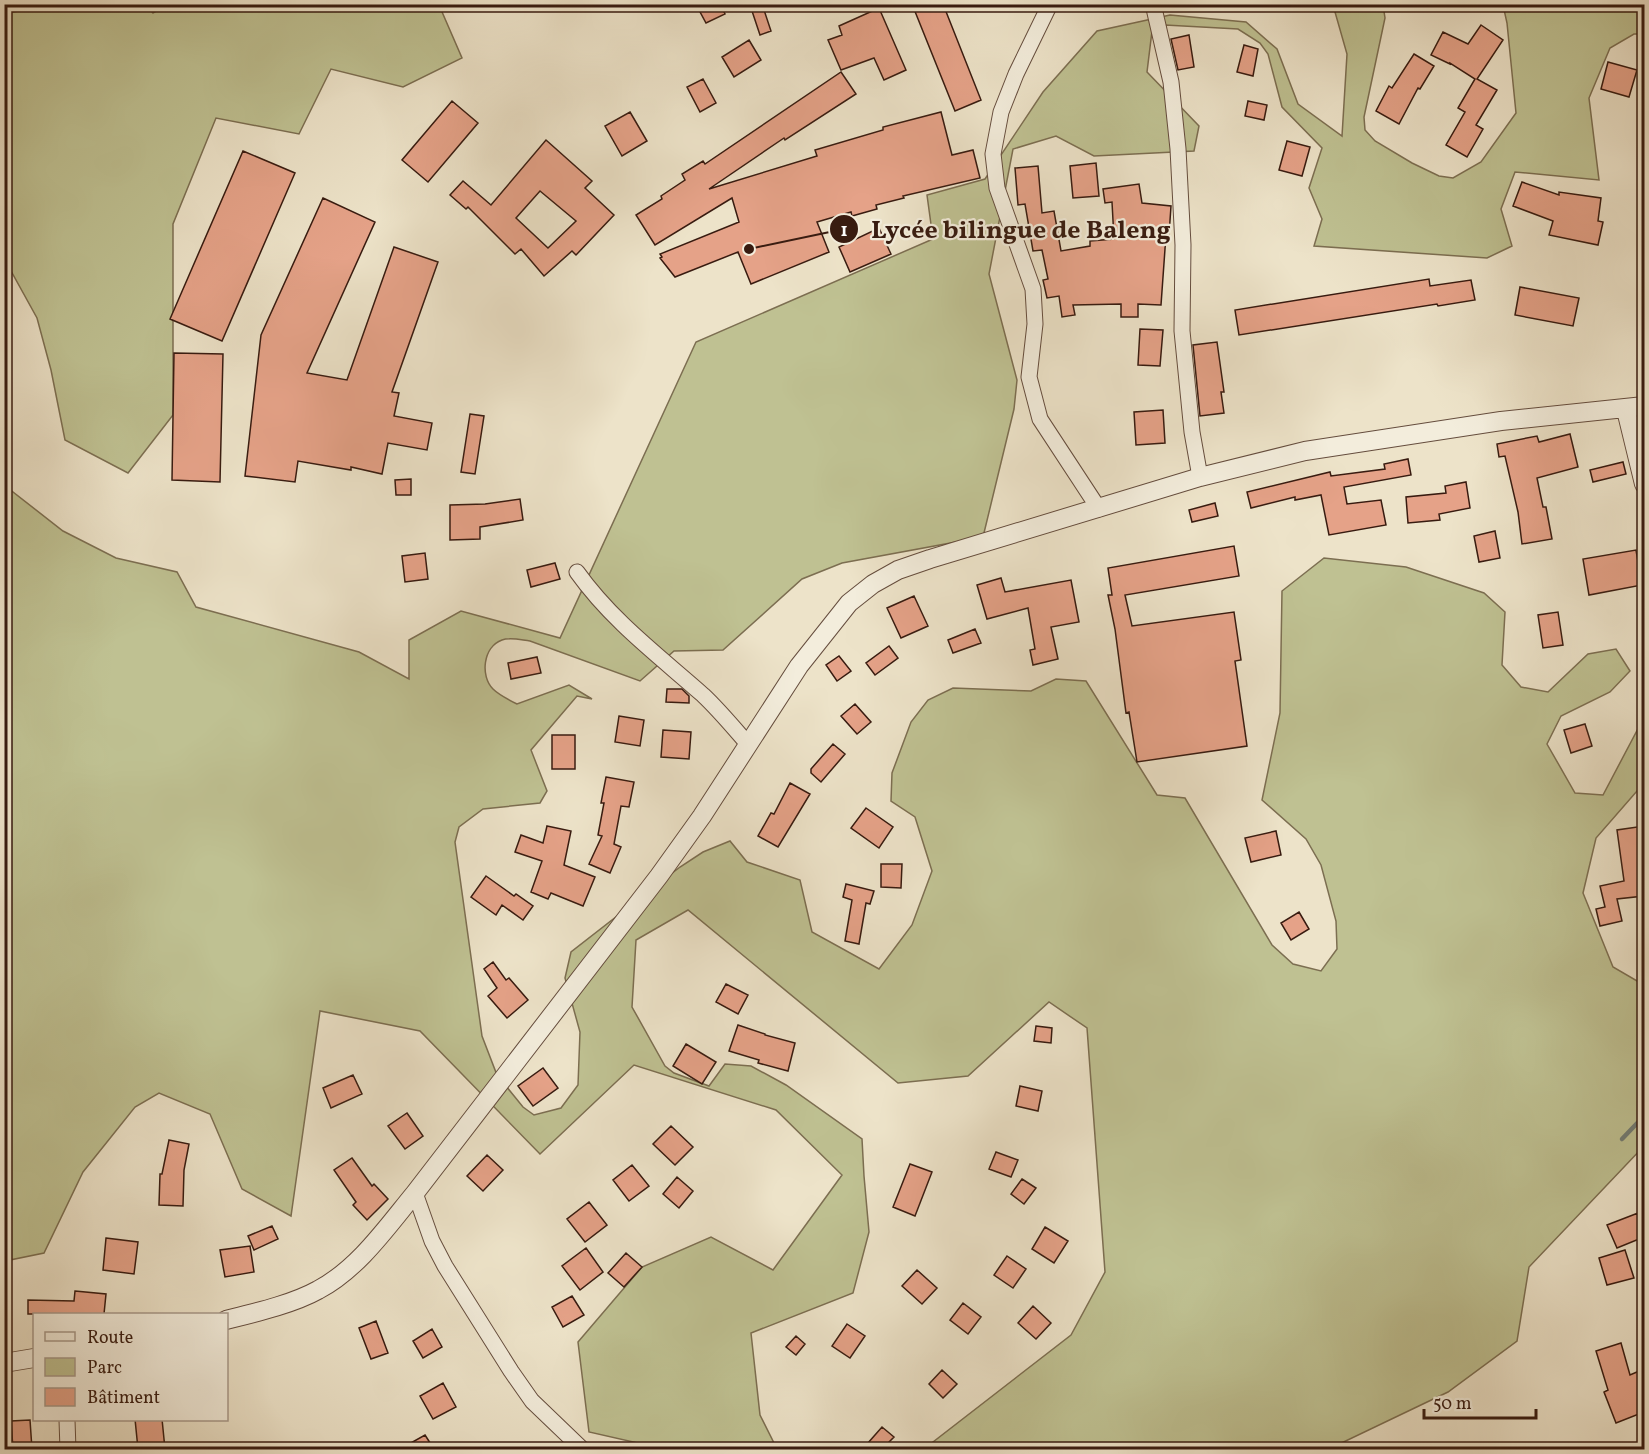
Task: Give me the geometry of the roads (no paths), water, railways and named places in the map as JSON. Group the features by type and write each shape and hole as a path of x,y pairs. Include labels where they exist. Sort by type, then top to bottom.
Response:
{"street":[{"path":"1050,4 1016,74 1001,112 993,154 997,188 1033,289 1035,324 1029,377 1040,419 1099,509"},
{"path":"1153,4 1171,82 1178,149 1184,245 1182,331 1192,432 1200,477"},
{"path":"228,1319 265,1310 318,1291 350,1268 415,1193 659,876 702,816 747,743 799,666 849,603 873,584 898,570 930,559 1200,477 1305,451 1501,421 1635,408 1644,484"},
{"path":"578,572 593,593 626,629 706,697 747,743"},
{"path":"415,1193 432,1241 445,1266 512,1371 532,1401 582,1449"},
{"path":"4,1363 33,1358"},
{"path":"67,1421 68,1449"}],"waterway":[{"path":"1622,1139 1644,1116"}],"place":[{"name":"Lycée bilingue de Baleng","path":"749,249"}]}
